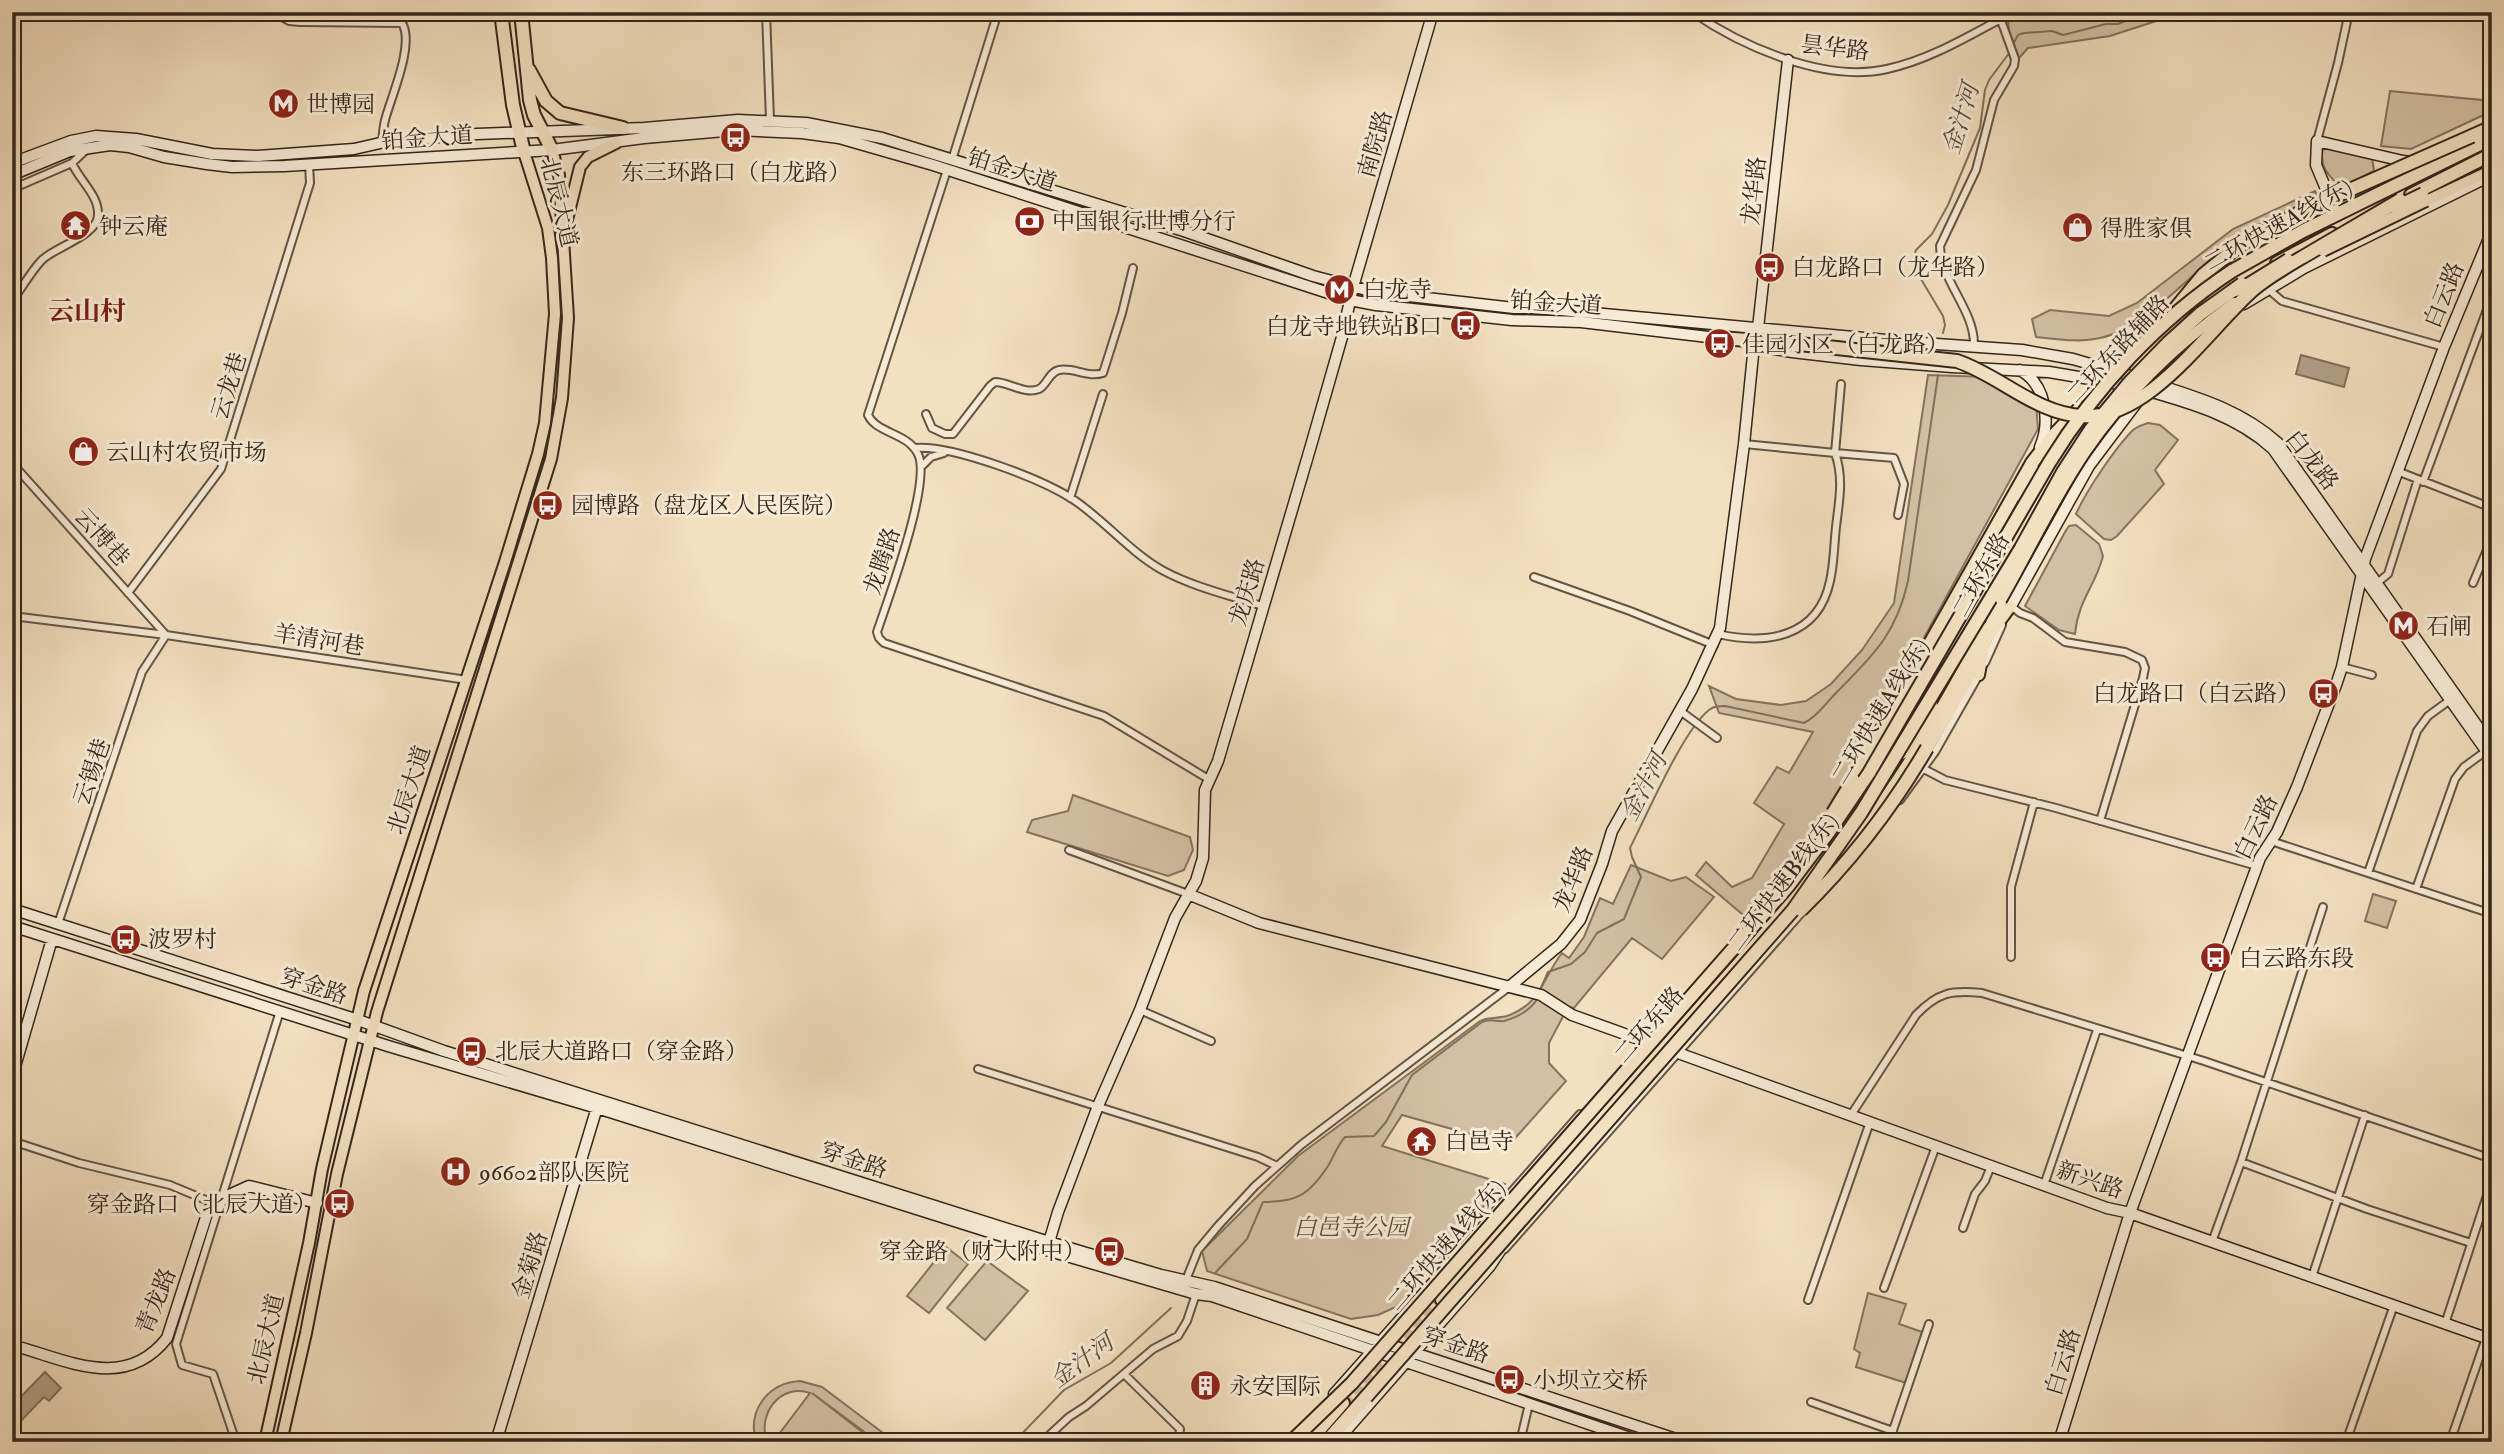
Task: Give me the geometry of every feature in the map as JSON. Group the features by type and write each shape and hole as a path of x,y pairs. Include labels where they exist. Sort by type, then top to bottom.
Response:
{"highway":[{"path":"501,12 509,77 524,152"},
{"path":"521,12 525,62 534,115 552,150"},
{"path":"525,62 546,101 560,113 623,128"},
{"path":"2159,328 2203,275 2241,244 2311,207 2492,129"},
{"name":"二环快速A线(东)","path":"1295,1440 1769,909 1814,852 1849,803 2007,540 2056,452 2086,409 2125,363 2181,309 2250,260 2492,138"},
{"name":"二环快速B线(东)","path":"1326,1442 1368,1399 1808,891 1856,820 2021,548 2070,461 2121,391 2184,328 2242,284 2289,256 2492,154"},
{"path":"1720,338 1957,361 1974,367 2053,411 2086,417 2118,411 2154,388 2207,340 2254,289 2277,272 2400,200"},
{"path":"1769,909 1806,858 1876,744 2038,455 2113,376"},
{"path":"1763,946 1819,892 1891,804 1972,670 2002,601"}],"main road":[{"name":"南院路","path":"1350,300 1433,12"},
{"name":"龙华路","path":"1758,328 1788,60"},
{"name":"铂金大道","path":"12,163 71,141 96,136 117,136 236,156 354,149 382,143 519,133 770,120 806,123 845,129 1350,300 1376,305 1512,320 1550,315 1758,328 1995,348"},
{"path":"2474,147 2492,129"},
{"name":"铂金大道","path":"12,174 70,150 110,145 185,161 232,167 552,150 736,130 802,132 950,165 1184,232 1353,287 1410,298 1514,308 1720,338 1792,352 1861,360 1995,368"},
{"name":"二环东路辅路","path":"1893,744 2067,436 2113,376 2159,328 2234,268 2274,244 2492,138"},
{"path":"2336,213 2316,165 2317,141 2434,166"},
{"path":"563,233 580,167 589,157 617,144"},
{"name":"北辰大道","path":"281,1442 306,1333 337,1174 374,1025 551,459 562,398 568,318 559,175 552,150"},
{"name":"北辰大道","path":"264,1442 317,1203 322,1169 364,991 467,680 538,454 549,393 555,314 548,229 524,152"},
{"path":"2002,601 2117,427 2150,387 2198,340 2230,314 2268,289 2489,168"},
{"name":"二环东路","path":"1439,1299 1768,929 1866,825 1912,759 2087,450 2122,404 2169,355 2220,313 2264,283 2425,197 2489,168"},
{"name":"白云路","path":"2059,1442 2130,1213 2257,866 2297,787 2342,667 2363,568 2444,346 2492,231"},
{"name":"龙庆路","path":"1049,1242 1098,1106 1140,1010 1175,918 1196,881 1203,858 1205,790 1310,449 1350,300"},
{"name":"龙华路","path":"1509,987 1561,944 1580,920 1612,831 1714,645 1718,634 1744,444 1754,345"},
{"path":"1995,348 2001,350 2005,358 2003,364 1995,368"},
{"name":"白龙路","path":"1995,348 2051,354 2150,387 2219,414 2255,433 2284,461 2363,568 2450,700 2490,752"},
{"name":"白龙路","path":"1995,368 2113,376"},
{"path":"2014,529 2046,431 2044,408 2032,381 2025,373 2016,369"},
{"name":"白龙路","path":"2363,568 2377,583 2490,752"},
{"name":"二环东路","path":"1521,1206 1818,861 1860,803 1913,740 2002,601"},
{"path":"1965,665 1985,641"},
{"path":"1979,675 1985,641"},
{"path":"1860,803 1893,744"},
{"path":"1188,894 1259,923 1537,994 1572,1015 1644,1041"},
{"name":"穿金路","path":"12,909 374,1025 598,1104 1043,1250 1196,1294 1212,1296 1636,1441"},
{"name":"穿金路","path":"12,926 353,1035 598,1104 1049,1242 1214,1287 1685,1442"},
{"path":"12,1077 52,939"},
{"name":"新兴路","path":"1678,1053 2107,1208 2130,1213 2489,1339"},
{"name":"金菊路","path":"496,1442 598,1104"},
{"path":"218,1205 229,1195 249,1186 317,1203"},
{"name":"青龙路","path":"12,1345 105,1370 122,1369 143,1361 156,1352 167,1338 208,1211 218,1205"},
{"path":"1466,1244 1479,1231 1521,1206"},
{"path":"1368,1399 1405,1363 1490,1266 1503,1248 1521,1206"},
{"name":"二环东路辅路","path":"1349,1381 1371,1351 1466,1244"},
{"path":"1416,1300 1413,1312 1420,1323 1432,1327 1441,1322"},
{"path":"1335,1442 1375,1392 1369,1381 1358,1375 1349,1381"},
{"path":"1310,1442 1346,1405 1317,1442"}],"street":[{"path":"273,12 289,21 300,22 402,23 406,29 404,55 385,119 382,143"},
{"path":"766,12 770,120"},
{"path":"951,452 939,454 922,466 908,440 872,422 868,415 998,12"},
{"name":"昙华路","path":"1692,12 1735,37 1788,60 1855,72 1879,70 1912,61 1968,37 2000,16 2014,12"},
{"path":"2317,141 2338,63 2348,12"},
{"path":"1974,346 1970,323 1948,277 1940,246 1976,170 1994,100 2014,66 2015,60 2000,16"},
{"path":"12,189 72,163 82,156 87,148"},
{"path":"12,301 41,261 71,244 96,223 98,215 95,201 72,163"},
{"name":"云龙巷","path":"128,593 222,469 310,183 309,164"},
{"path":"926,414 932,428 945,434 953,434 995,382 1035,390 1042,387 1053,372 1059,370 1090,375 1103,373 1133,268"},
{"path":"2268,289 2281,301 2444,346"},
{"path":"2377,583 2388,574 2420,481 2492,296"},
{"path":"1718,634 1742,639 1775,637 1805,623 1825,598 1830,581 1842,471 1835,453 1841,384"},
{"path":"1070,498 1103,394"},
{"path":"1744,444 1894,458 1904,484 1898,515"},
{"path":"914,448 926,447 988,462 1070,498 1160,569 1188,582 1262,606"},
{"name":"云博巷","path":"12,463 166,635"},
{"name":"龙腾路","path":"922,466 913,520 877,632 879,638 884,643 1104,716 1210,779"},
{"path":"2397,471 2492,508"},
{"path":"2473,583 2492,538"},
{"path":"1534,578 1630,611 1714,645"},
{"path":"1490,1266 1896,805 1924,769 1979,675 2002,601 2065,642 2125,652 2142,660 2145,668 2143,678 2100,821"},
{"name":"羊清河巷","path":"12,616 166,635 467,680"},
{"name":"云锡巷","path":"58,924 142,672 166,635"},
{"path":"2342,667 2372,675"},
{"path":"2368,873 2417,731 2428,716 2450,700"},
{"path":"1679,710 1717,738"},
{"name":"二环东路辅路","path":"1466,1244 1786,879 1843,802 1893,744"},
{"path":"2416,890 2455,779 2464,766 2490,752"},
{"path":"1924,769 1945,780 2034,802 2257,866"},
{"path":"2011,957 2011,887 2034,802"},
{"path":"2271,841 2492,914"},
{"path":"1069,850 1188,894"},
{"path":"2212,1242 2241,1162 2323,907"},
{"name":"龙华路","path":"1186,1280 1198,1250 1255,1186 1277,1166 1509,987"},
{"path":"1851,1115 1916,1015 1941,995 1958,990 1982,993 2204,1061 2492,1159"},
{"path":"1140,1010 1211,1041"},
{"path":"236,1442 213,1374 183,1365 176,1344 280,1011"},
{"path":"2044,1185 2097,1030"},
{"path":"978,1069 1258,1157 1277,1166"},
{"path":"2312,1277 2365,1115"},
{"path":"1808,1300 1870,1122"},
{"path":"12,1140 79,1163 148,1182 170,1185 218,1205"},
{"path":"1884,1288 1936,1146"},
{"path":"2241,1162 2471,1243"},
{"path":"1963,1228 1975,1194 1985,1181 1991,1166"},
{"path":"2445,1324 2492,1180"},
{"path":"1042,1442 1153,1349 1178,1336 1187,1321 1196,1294"},
{"path":"2346,1442 2393,1305"},
{"path":"1889,1442 1929,1324"},
{"path":"2450,1442 2489,1339"},
{"path":"1124,1374 1180,1429 1180,1436 1171,1442"},
{"path":"1811,1402 1893,1431"},
{"path":"1520,1442 1529,1404"}],"green space":[{"path":"2025,12 2184,12 2110,36 2028,48 2019,58 2008,20"},
{"path":"2390,91 2492,101 2492,111 2411,149 2381,146"},
{"path":"2323,146 2372,157 2374,171 2341,188 2323,165"},
{"path":"2315,191 2318,197 2263,222 2232,241 2135,323 2100,338 2068,340 2036,337 2032,319 2050,310 2109,316 2137,303 2233,229"},
{"path":"1928,375 1988,377 2036,403 2038,429 1825,819 1748,919 1696,875 1706,862 1732,887 1752,878 1784,824 1754,803 1777,767 1789,773 1813,732 1719,713 1709,686 1736,699 1781,705 1806,701 1831,684 1862,650 1894,603"},
{"path":"2148,423 2160,425 2178,440 2155,470 2164,484 2117,536 2111,540 2104,539 2076,514 2118,447 2133,430"},
{"path":"2076,525 2099,544 2103,556 2083,602 2075,634 2059,630 2025,606 2065,532 2069,526"},
{"path":"1073,795 1190,837 1193,850 1184,870 1168,876 1027,832 1032,820 1068,811"},
{"name":"白邑寺公园","path":"1631,865 1671,881 1686,877 1714,897 1662,959 1632,938 1574,1008 1568,1007 1549,1043 1549,1063 1566,1081 1509,1145 1402,1115 1382,1146 1505,1184 1457,1234 1437,1263 1396,1307 1378,1315 1351,1319 1207,1271 1202,1251 1298,1156 1480,1021 1507,1016 1527,1005 1540,990 1562,953 1569,958 1584,937 1600,898 1613,904"},
{"path":"2373,894 2396,901 2387,928 2365,921"},
{"path":"946,1247 968,1264 929,1313 907,1296"},
{"path":"987,1261 1028,1291 985,1340 947,1308"},
{"path":"1868,1293 1906,1304 1899,1324 1922,1332 1906,1383 1856,1367 1860,1353 1854,1349"},
{"path":"800,1381 822,1387 895,1442 878,1442 812,1393 875,1442 773,1442 810,1393 799,1391 789,1392 774,1403 765,1421 767,1442 756,1442 755,1419 763,1400 778,1387"}],"shaded area":[{"path":"2301,355 2349,368 2344,387 2296,374"},
{"path":"45,1372 61,1388 49,1401 44,1397 12,1430 12,1406"}],"waterway":[{"name":"金汁河","path":"2013,44 2018,35 2024,33 2052,31 2063,35 2106,24 2118,24 2147,12"},
{"name":"金汁河","path":"1943,333 1943,316 1918,274 1914,256 1916,250 1932,234 1948,205 1980,128 1989,80 2010,52"},
{"name":"金汁河","path":"1540,990 1548,972 1571,964 1585,952 1597,933 1624,919 1641,877 1630,848 1677,754 1699,720 1711,709 1725,706 1804,723 1817,714 1861,667 1890,630 1908,581 1938,375"},
{"name":"金汁河","path":"1216,1272 1247,1239 1263,1202 1293,1198 1308,1190 1328,1166 1345,1137 1374,1136 1386,1122 1412,1075 1482,1022 1513,1018 1527,1010 1537,999"},
{"name":"金汁河","path":"1014,1442 1064,1390 1111,1363 1171,1308"}],"tunnel":[{"path":"1347,1407 1441,1300"}],"place":[{"name":"世博园","path":"283,104"},
{"name":"东三环路口（白龙路）","path":"736,138"},
{"name":"中国银行世博分行","path":"1029,221"},
{"name":"钟云庵","path":"76,226"},
{"name":"得胜家俱","path":"2077,228"},
{"name":"白龙路口（龙华路）","path":"1769,267"},
{"name":"白龙寺","path":"1340,289"},
{"name":"白龙寺地铁站B口","path":"1465,326"},
{"name":"佳园小区（白龙路）","path":"1719,344"},
{"name":"云山村农贸市场","path":"83,452"},
{"name":"园博路（盘龙区人民医院）","path":"548,505"},
{"name":"石闸","path":"2403,626"},
{"name":"白龙路口（白云路）","path":"2323,693"},
{"name":"波罗村","path":"125,939"},
{"name":"白云路东段","path":"2216,958"},
{"name":"北辰大道路口（穿金路）","path":"472,1051"},
{"name":"白邑寺","path":"1422,1141"},
{"name":"96602部队医院","path":"456,1172"},
{"name":"穿金路口（北辰大道）","path":"340,1204"},
{"name":"穿金路（财大附中）","path":"1109,1251"},
{"name":"小坝立交桥","path":"1510,1380"},
{"name":"永安国际","path":"1206,1386"}],"district":[{"name":"云山村","path":"87,312"}]}
